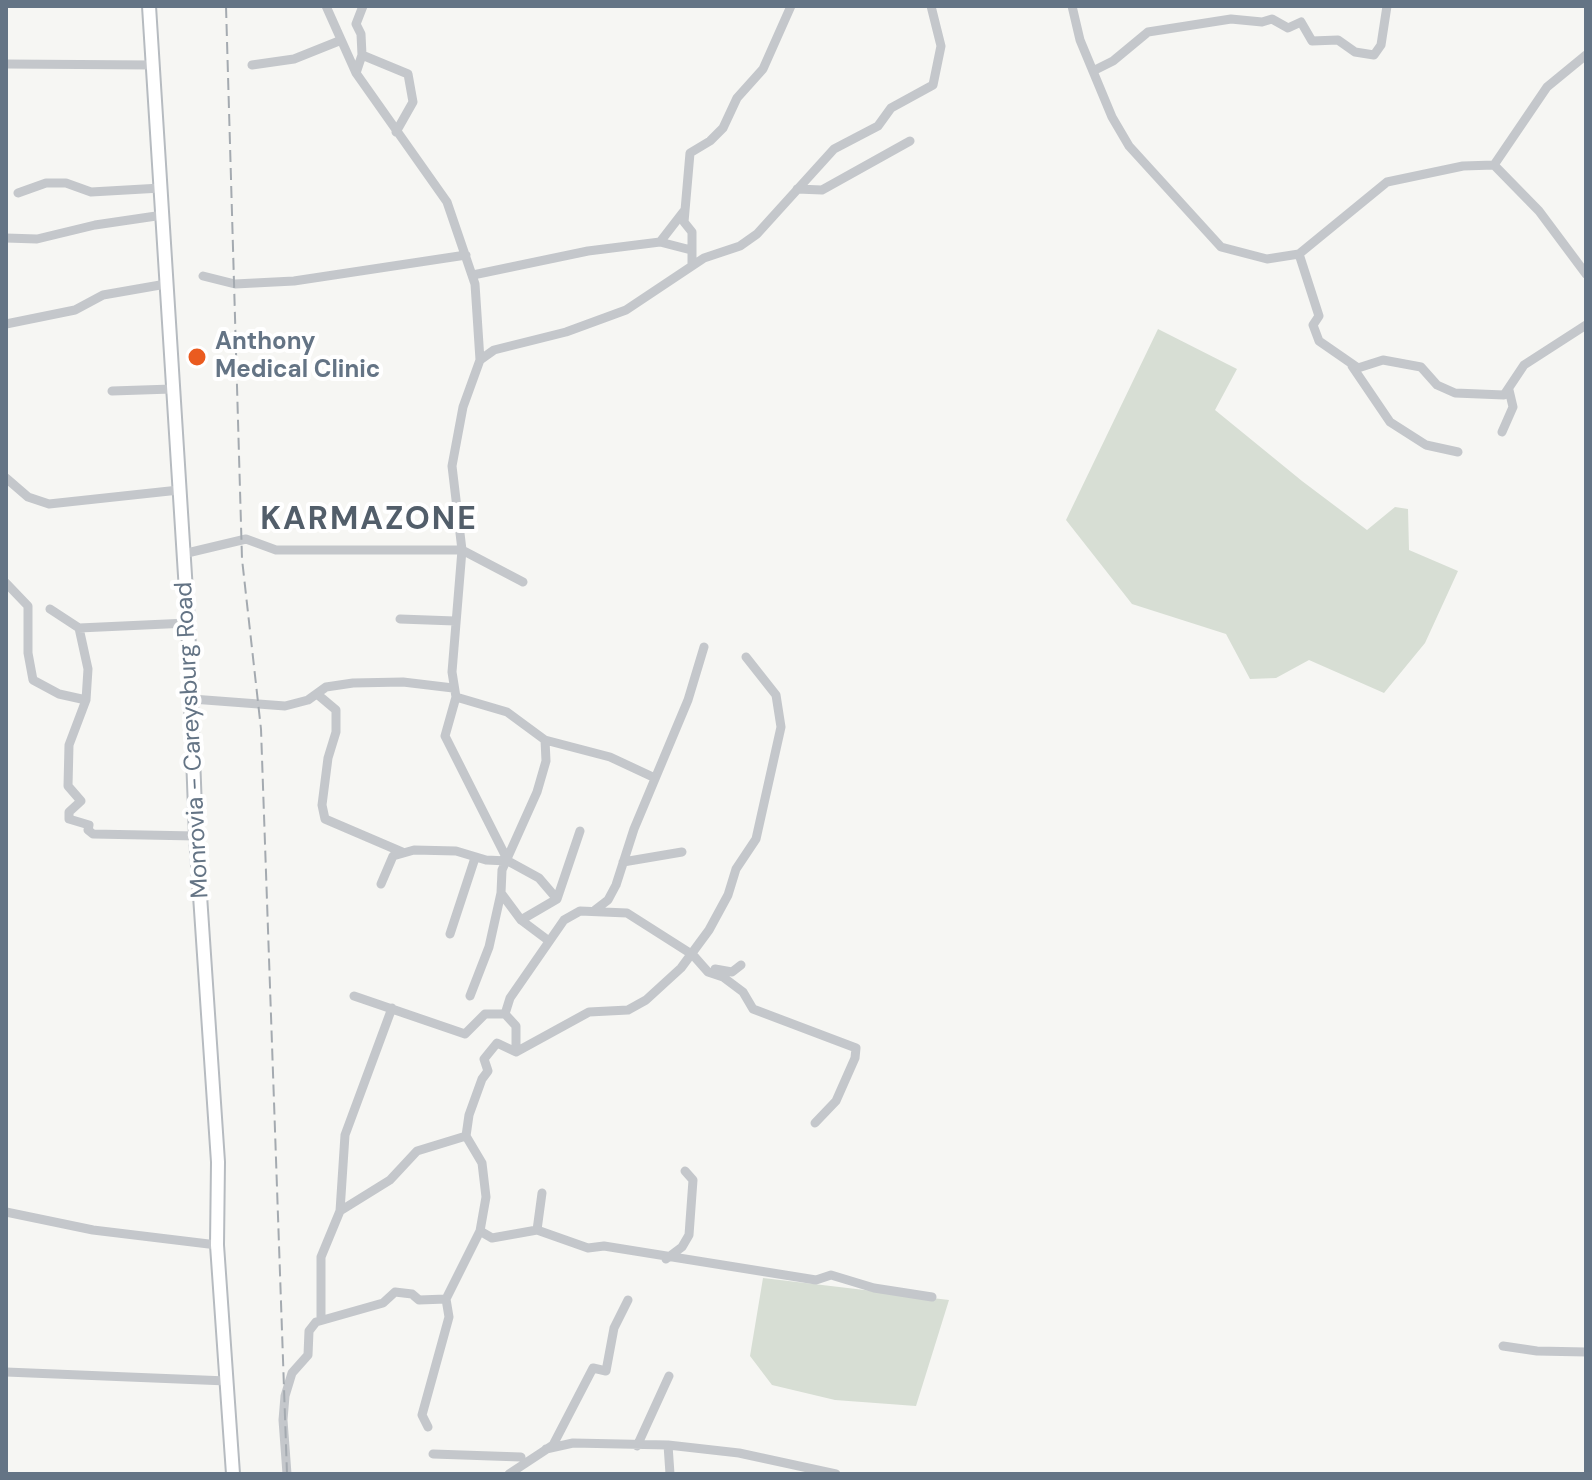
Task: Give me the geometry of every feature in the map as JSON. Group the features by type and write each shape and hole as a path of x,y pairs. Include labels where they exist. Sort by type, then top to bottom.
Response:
{"main road":[{"name":"Monrovia - Careysburg Road","path":"149,6 188,623 196,836 218,1162 217,1245 233,1474"}],"street":[{"path":"326,6 339,41 356,73 447,202 473,275 480,360 463,407 452,466 462,550 455,621 455,692 445,736 508,861"},
{"path":"356,73 362,55 361,34 356,24 363,6"},
{"path":"692,265 692,232 684,222 689,194 687,165 690,153 710,141 723,128 737,98 763,69 791,6"},
{"path":"480,360 494,350 574,330 626,310 668,285 692,265 740,246 769,222 847,139 878,126 891,108 933,85 941,46 931,6"},
{"path":"1072,6 1080,40 1112,117 1129,146 1209,237 1235,253 1267,259 1299,254 1387,182 1463,166 1494,165 1539,211 1586,274"},
{"path":"1093,71 1113,61 1148,32 1231,19 1262,22 1272,19 1288,28 1301,22 1312,41 1329,38 1355,52 1374,55 1381,45 1387,6"},
{"path":"252,65 294,59 339,41"},
{"path":"362,55 408,74 413,102 396,132"},
{"path":"1494,165 1547,87 1586,55"},
{"path":"6,64 153,65"},
{"path":"797,189 822,190 910,141"},
{"path":"18,193 46,183 66,183 91,192 161,188"},
{"path":"660,242 684,211"},
{"path":"6,238 37,239 95,225 163,215"},
{"path":"473,275 539,259 660,242 691,250"},
{"path":"1299,254 1319,316 1313,325 1319,341 1352,366 1390,422 1426,445 1458,452"},
{"path":"203,276 235,284 294,281 466,255"},
{"path":"6,324 75,310 103,295 166,284"},
{"path":"1352,366 1368,367 1383,360 1421,367 1437,385 1455,393 1496,397 1509,390 1524,365 1586,325"},
{"path":"112,391 172,389"},
{"path":"1502,432 1513,407 1509,390"},
{"path":"6,478 28,497 49,504 179,490"},
{"path":"183,554 246,539 276,550 462,550 523,582"},
{"path":"6,583 28,606 28,653 33,680 59,694 86,700"},
{"path":"50,609 79,628 188,623"},
{"path":"400,619 455,621"},
{"path":"79,628 88,669 86,700 69,745 68,786 81,801 69,812 69,819 89,825 88,830 93,834 196,836"},
{"path":"595,910 608,900 688,700 704,647"},
{"path":"516,1052 589,1012 628,1010 646,1000 693,955 724,903 736,869 756,839 781,727 776,695 746,657"},
{"path":"192,699 297,705 326,687 374,681 455,692 507,712 545,740 610,757 655,778"},
{"path":"317,694 336,710 336,732 328,758 322,805 325,819 402,852"},
{"path":"470,996 489,947 501,893 502,870 540,784 546,761 545,740"},
{"path":"521,920 557,899 580,831"},
{"path":"381,884 393,856 402,852 456,851 475,858 508,861 539,878 557,899"},
{"path":"623,862 682,852"},
{"path":"450,934 475,858"},
{"path":"501,893 521,920 549,941"},
{"path":"505,1014 510,998 564,920 580,911 627,913 693,955 708,972 723,977 743,992 753,1009 806,1032 856,1048 855,1058 836,1101 815,1123"},
{"path":"708,972 714,969 732,972 741,965"},
{"path":"354,996 465,1034 485,1014 505,1014 516,1026 516,1052"},
{"path":"321,1319 321,1257 340,1211 345,1135 392,1008"},
{"path":"428,1427 422,1415 449,1317 446,1299 480,1231 486,1197 482,1163 466,1136 469,1115 488,1071 484,1059 497,1043 516,1052"},
{"path":"340,1211 390,1180 417,1151 466,1136"},
{"path":"666,1259 682,1247 689,1235 693,1180 685,1171"},
{"path":"537,1230 542,1193"},
{"path":"6,1212 93,1230 217,1245"},
{"path":"480,1231 492,1238 537,1230 588,1248 604,1246 666,1259 816,1280 831,1275 874,1288 932,1297"},
{"path":"287,1474 283,1420 288,1385 292,1373 308,1355 309,1331 321,1319 383,1303 395,1292 412,1294 419,1300 446,1299"},
{"path":"509,1474 546,1449 561,1434 571,1406 593,1368 606,1371 614,1328 628,1300"},
{"path":"1503,1346 1537,1351 1586,1352"},
{"path":"6,1372 227,1381"},
{"path":"637,1446 669,1376"},
{"path":"546,1449 573,1443 668,1445 739,1453 836,1474"},
{"path":"668,1445 670,1474"},
{"path":"433,1454 521,1457"}],"shaded area":[{"path":"1158,329 1237,369 1215,410 1302,481 1367,530 1395,507 1408,509 1409,550 1458,571 1425,643 1384,693 1309,660 1276,678 1250,679 1226,634 1132,604 1066,520"},
{"path":"763,1278 949,1300 916,1406 835,1400 772,1385 750,1356"}],"railway":[{"path":"226,6 242,559 261,729 287,1474"}],"place":[{"name":"Anthony Medical Clinic","path":"197,357"}],"district":[{"name":"KARMAZONE","path":"369,521"}]}
